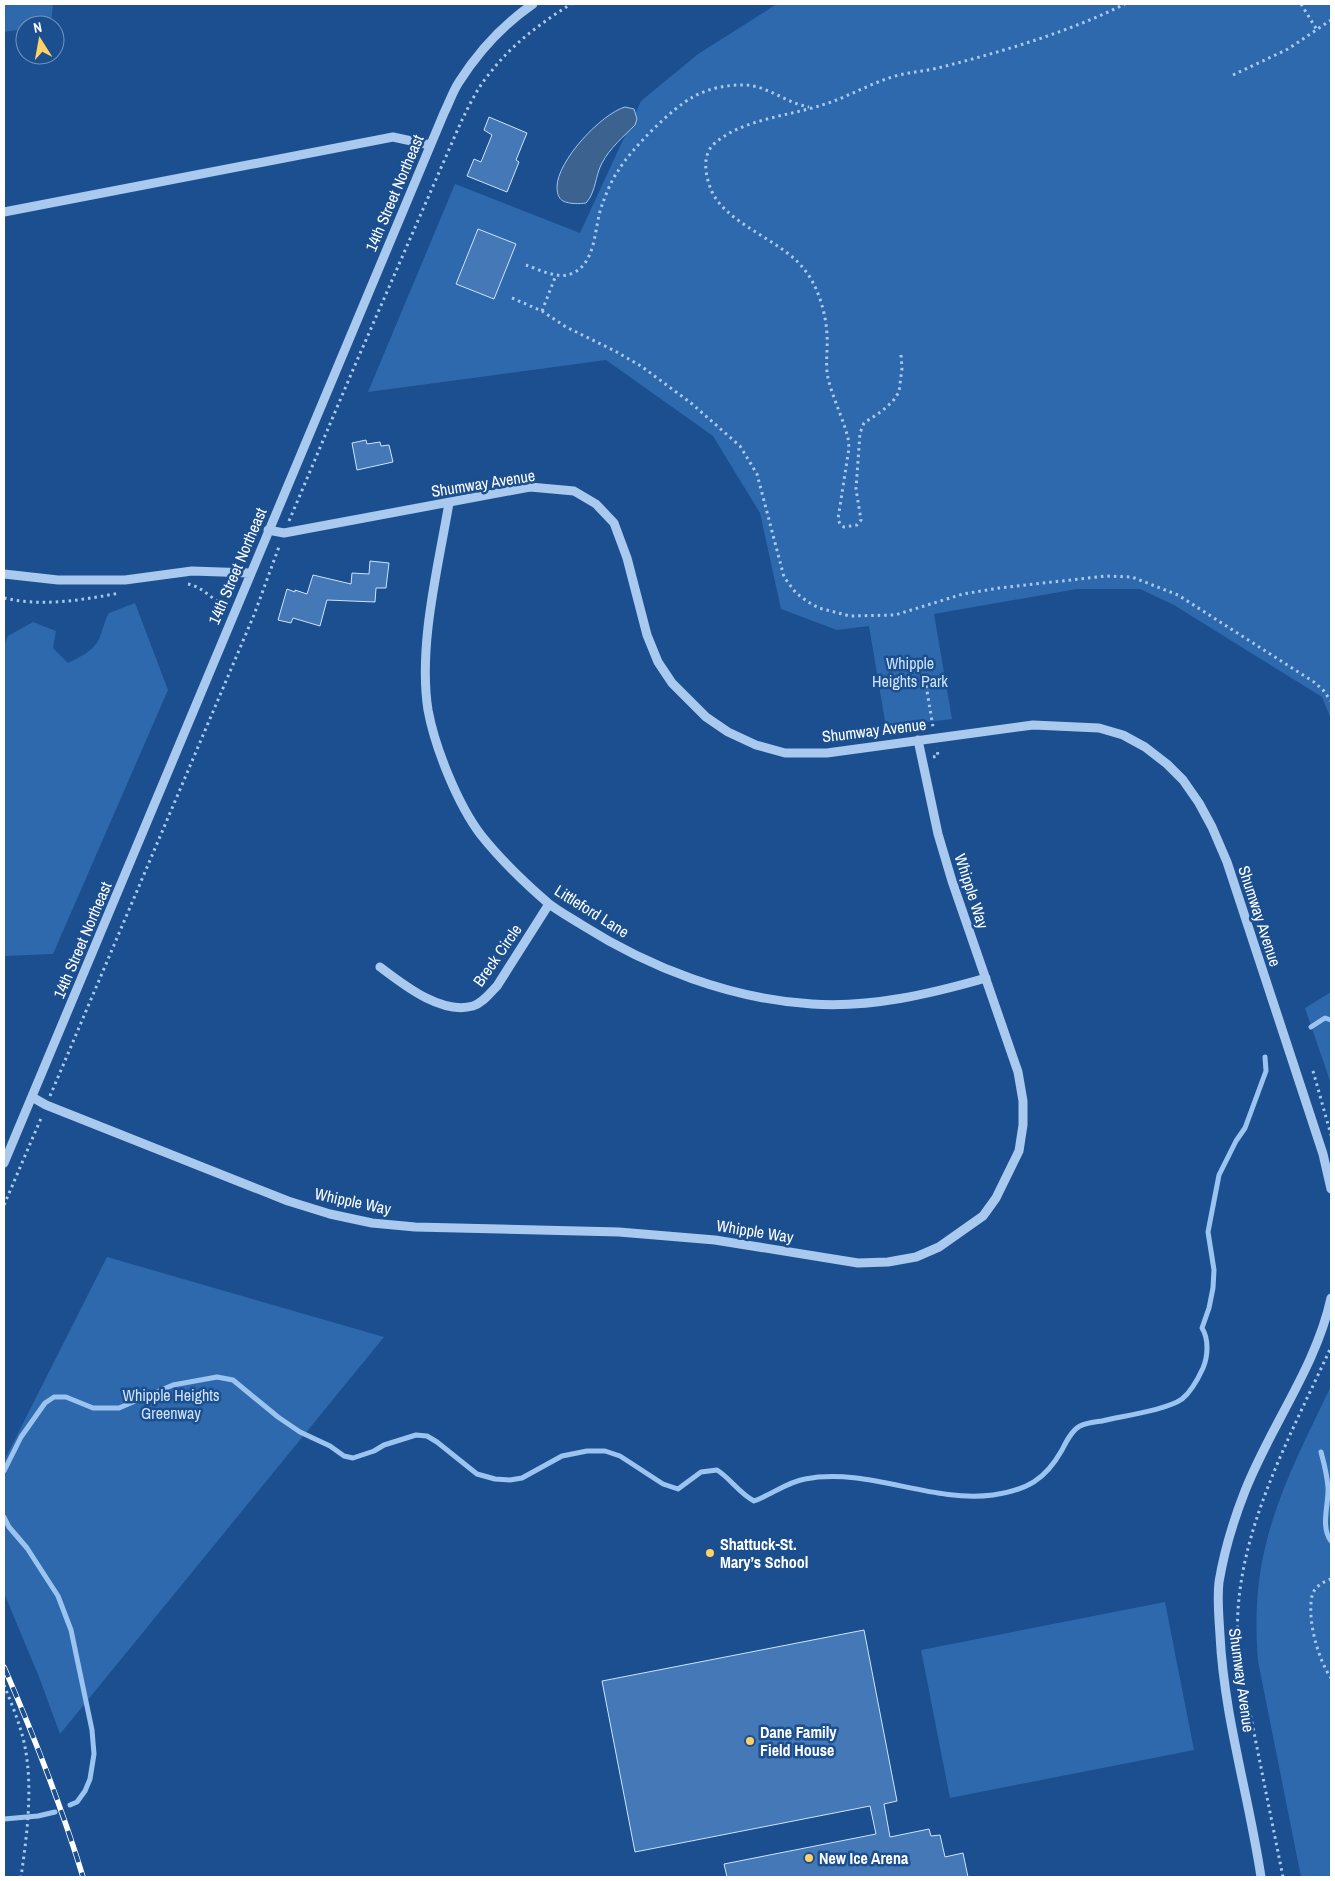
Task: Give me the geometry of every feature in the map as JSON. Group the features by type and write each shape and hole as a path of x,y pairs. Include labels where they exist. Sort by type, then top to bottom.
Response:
{"street":[{"name":"14th Street Northeast","path":"4,1163 268,530 430,145 458,83 499,31 533,4"},
{"path":"4,212 393,137 430,145"},
{"name":"Shumway Avenue","path":"268,530 284,533 530,487 574,491 596,504 614,523 621,539 647,635 658,662 672,684 706,717 728,732 756,745 785,753 827,753 1033,725 1099,728 1123,735 1145,748 1167,764 1183,780 1199,803 1212,827 1227,862 1323,1154 1331,1189"},
{"name":"Littleford Lane","path":"448,503 429,620 424,666 428,711 444,764 459,798 480,834 510,867 549,904 608,941 659,966 709,984 765,998 812,1004 860,1004 916,996 986,978"},
{"path":"4,574 58,580 126,580 192,570 250,573"},
{"name":"Whipple Way","path":"32,1097 46,1105 288,1201 330,1214 372,1223 415,1227 619,1232 715,1240 858,1262 888,1262 916,1257 939,1247 983,1216 996,1198 1019,1151 1023,1125 1023,1101 1018,1072 952,881 938,834 918,740"},
{"name":"Breck Circle","path":"380,967 412,991 447,1006 474,1006 486,998 497,986 549,904"},
{"name":"Shumway Avenue","path":"1261,1877 1221,1655 1219,1583 1245,1491 1305,1371 1331,1298"}],"path":[{"path":"4,1205 254,615 284,533 460,122 477,90 517,44 539,24 571,4"},
{"path":"901,355 902,368 899,392 893,401 882,411 864,423 860,433 856,489 861,520 857,526 844,527 838,519 848,438 828,376 826,322 818,294 804,269 793,258 732,215 720,204 710,186 706,164 708,152 714,144 725,136 744,127 812,108 883,80 964,61 1034,40 1124,4"},
{"path":"1301,4 1317,30"},
{"path":"1233,75 1288,49 1331,20"},
{"path":"526,265 556,275 573,274 588,259 601,207 618,170 642,141 677,106 708,90 743,85 765,89 800,106 812,108"},
{"path":"542,311 556,275"},
{"path":"512,298 542,311 566,327 641,366 691,403 740,446 757,474 784,577 789,585 808,602 834,613 850,616 881,616 907,612 963,594 1000,588 1106,576 1132,577 1160,587 1202,609 1314,682 1331,701"},
{"path":"182,585 189,584 205,590 216,602 235,609"},
{"path":"4,598 36,603 123,593"},
{"path":"920,686 926,685 938,756 922,760"},
{"path":"1313,1071 1331,1135"},
{"path":"1283,1877 1240,1663 1237,1640 1238,1615 1246,1554 1262,1507 1282,1451 1304,1408 1331,1347"},
{"path":"1331,1579 1324,1581 1317,1587 1312,1596 1313,1631 1323,1665 1331,1678"},
{"path":"4,1685 25,1747 29,1785 26,1842 21,1877"}],"green space":[{"path":"4,4 53,4 52,15 15,15 15,30 4,32"},
{"name":"Whipple Heights Park","path":"777,4 1331,4 1331,719 1322,697 1174,605 1140,589 1077,589 934,614 952,719 886,727 869,626 837,630 781,609 760,513 713,436 606,360 368,392 455,184 580,233 641,101 698,54"},
{"path":"135,603 168,690 53,954 4,956 4,645 8,636 33,622 56,631 53,648 68,663 85,654 97,643 109,613"},
{"path":"1331,992 1331,1084 1305,1008"},
{"name":"Whipple Heights Greenway","path":"107,1257 384,1337 60,1734 39,1677 4,1593 4,1461"},
{"path":"1331,1386 1331,1877 1301,1877 1258,1661 1257,1605 1262,1562 1277,1506"},
{"path":"1165,1602 1194,1750 950,1798 921,1650"}],"shaded area":[{"path":"625,107 634,109 637,119 635,125 605,158 589,199 586,203 571,203 561,200 557,191 559,176 572,152 604,119"}],"building":[{"path":"489,117 527,133 516,160 519,162 507,192 467,176 474,159 481,162 492,135 484,130"},
{"path":"478,229 516,244 494,299 456,284"},
{"path":"366,440 367,444 380,442 381,446 389,445 393,462 357,470 352,443"},
{"path":"370,561 389,563 386,588 376,588 375,602 327,600 320,626 293,618 291,623 278,620 287,589 307,594 313,575 351,584 352,573 369,574"},
{"name":"Dane Family Field House","path":"864,1630 897,1801 884,1804 890,1837 929,1829 931,1836 940,1835 945,1857 963,1853 968,1877 727,1877 724,1864 876,1834 870,1806 635,1852 602,1681"}],"waterway":[{"path":"1311,1027 1325,1018 1331,1020"},
{"path":"4,1471 21,1437 45,1403 54,1397 66,1397 93,1408 119,1408 173,1385 217,1377 233,1380 278,1417 300,1432 330,1446 344,1456 353,1458 374,1451 384,1445 416,1435 427,1436 477,1474 495,1479 510,1480 522,1478 562,1456 587,1451 605,1451 620,1456 663,1484 678,1489 701,1472 717,1470 754,1501 798,1481 829,1477 876,1481 946,1494 969,1496 993,1495 1016,1490 1042,1476 1056,1460 1072,1433 1080,1426 1175,1403 1186,1396 1197,1381 1207,1353 1207,1342 1202,1328 1209,1308 1214,1270 1208,1232 1219,1175 1236,1141 1245,1128 1266,1071 1265,1057"},
{"path":"1321,1452 1328,1487 1325,1522 1331,1541"},
{"path":"4,1517 9,1527 27,1548 58,1596 71,1630 92,1730 94,1754 90,1779 85,1791 77,1802 70,1805"},
{"path":"4,1819 38,1816 55,1812"}],"railway":[{"path":"4,1667 66,1824 83,1877"}],"place":[{"name":"Shattuck-St. Mary’s School","path":"710,1553"},
{"name":"Dane Family Field House","path":"750,1741"},
{"name":"New Ice Arena","path":"809,1858"}]}
